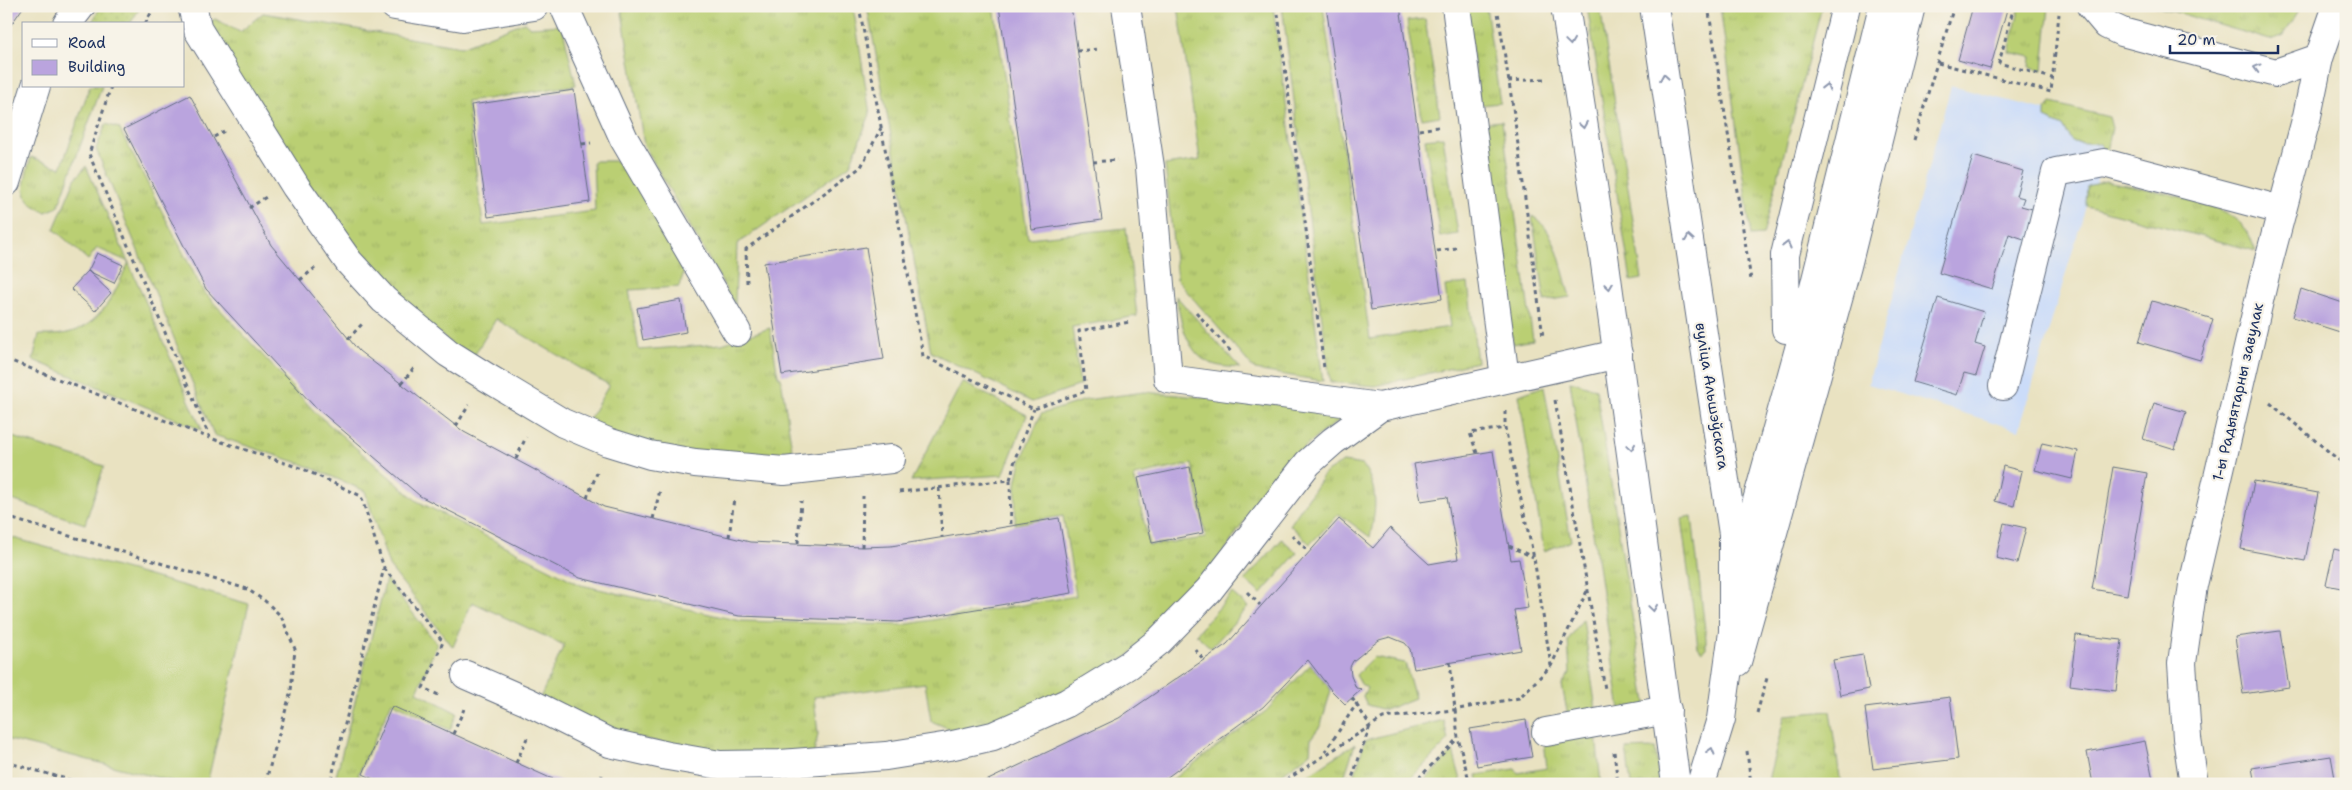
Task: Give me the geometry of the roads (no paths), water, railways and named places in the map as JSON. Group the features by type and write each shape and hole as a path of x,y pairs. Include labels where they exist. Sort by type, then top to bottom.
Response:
{"main road":[{"path":"69,22 81,6"},
{"path":"192,6 198,30 321,225 349,262 384,300 448,353 562,423 608,442 650,455 694,463 784,471 891,459"},
{"path":"395,6 463,17 534,6"},
{"path":"564,6 624,139 738,332"},
{"path":"1126,6 1150,167 1168,379 1380,408"},
{"path":"1456,6 1505,378"},
{"path":"1565,6 1618,354 1676,784"},
{"name":"вуліца Альшэўскага","path":"1654,6 1733,534 1733,632 1721,719 1701,784"},
{"path":"1786,329 1785,254 1846,6"},
{"path":"1733,557 1786,329 1866,6"},
{"path":"1732,589 1799,349 1883,6"},
{"path":"1733,632 1814,344 1898,6"},
{"path":"1721,719 1848,266 1911,6"},
{"path":"2092,6 2107,25 2122,32 2276,73 2319,58"},
{"name":"1-ы Радыятарны завулак","path":"2194,784 2187,738 2182,664 2193,585 2240,378 2281,210 2307,116 2319,58 2337,6"},
{"path":"6,182 35,88"},
{"path":"2002,386 2056,172 2104,163 2281,210"},
{"path":"466,675 528,702 610,742 668,756 720,765 780,764 886,756 949,746 992,736 1067,703 1128,665 1158,641 1209,590 1308,463 1333,440 1380,408 1505,378 1618,354"},
{"path":"1546,732 1667,710"}]}
